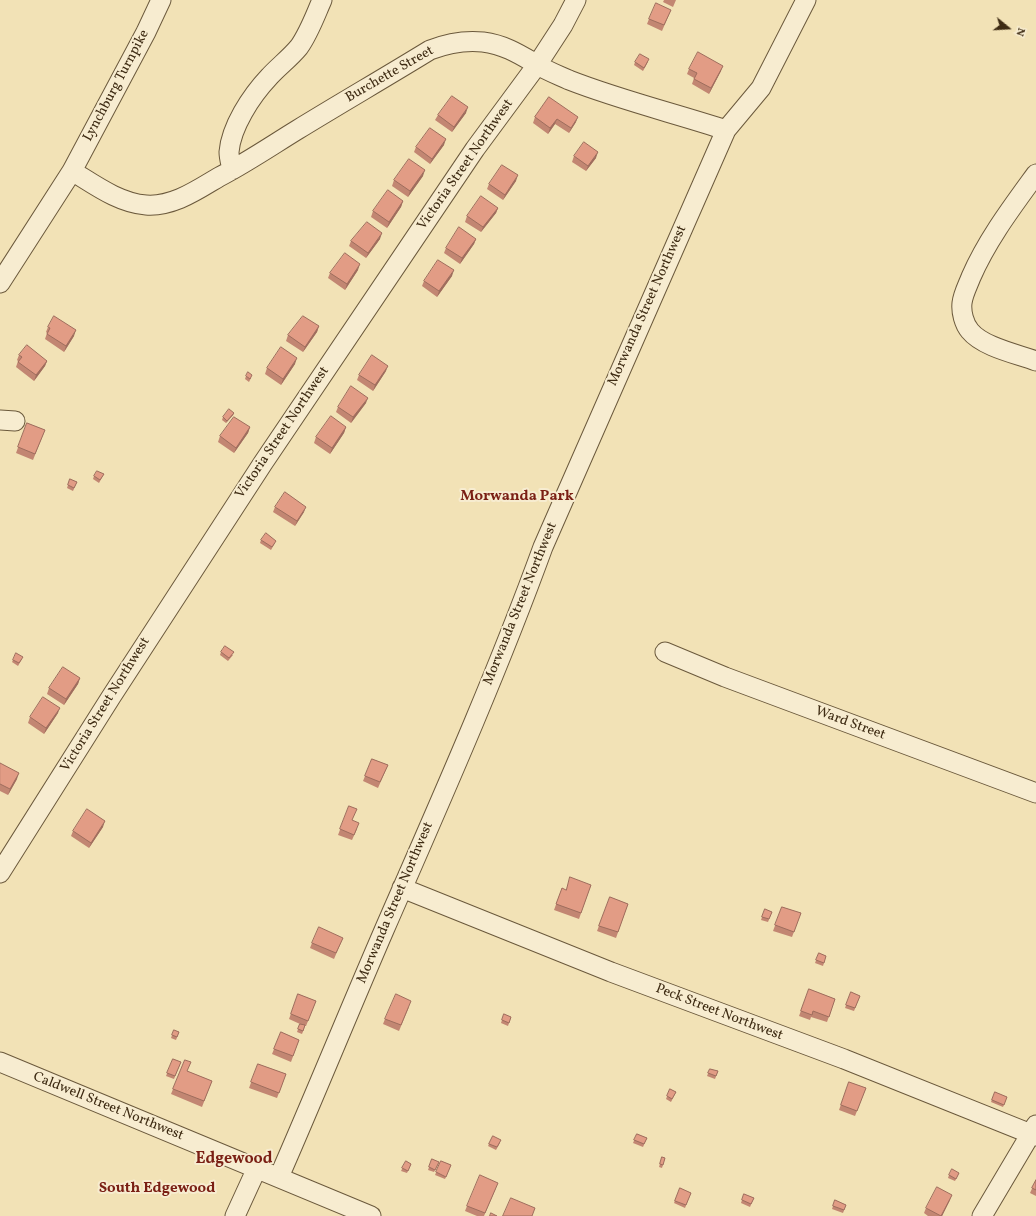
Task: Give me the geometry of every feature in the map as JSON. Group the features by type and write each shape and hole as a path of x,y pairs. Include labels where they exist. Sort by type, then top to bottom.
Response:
{"street":[{"name":"Lynchburg Turnpike","path":"0,283 72,172 146,32 161,0"},
{"path":"232,170 229,154 231,139 245,110 264,82 297,49 305,38 322,0"},
{"name":"Victoria Street Northwest","path":"0,873 111,697 263,463 475,149 537,65 563,24 576,0"},
{"name":"Morwanda Street Northwest","path":"279,1177 518,615 543,547 726,130 761,88 806,0"},
{"name":"Burchette Street","path":"72,172 112,195 132,203 147,205 162,204 173,201 190,194 232,170 430,50 446,44 469,42 484,42 502,46 560,76 594,89 726,130"},
{"path":"1036,174 979,259 964,294 962,303 962,311 966,325 977,338 993,346 1036,361"},
{"name":"Ward Street","path":"665,652 753,688 1036,793"},
{"name":"Peck Street Northwest","path":"402,888 611,972 1034,1131"},
{"name":"Caldwell Street Northwest","path":"0,1062 371,1216"},
{"path":"982,1216 1034,1131"},
{"path":"235,1216 257,1168"}],"building":[{"path":"656,3 671,10 664,25 649,19"},
{"path":"698,52 723,66 711,88 694,79 697,73 689,69"},
{"path":"640,54 649,59 644,68 635,62"},
{"path":"452,96 468,107 454,127 438,115"},
{"path":"549,97 578,117 571,128 557,119 550,128 535,117"},
{"path":"430,128 446,139 432,159 416,147"},
{"path":"584,142 598,152 588,166 574,156"},
{"path":"409,159 425,170 410,191 394,180"},
{"path":"502,165 518,175 505,195 489,184"},
{"path":"388,190 403,201 389,222 373,211"},
{"path":"481,196 498,208 483,227 467,216"},
{"path":"367,222 382,233 368,253 351,241"},
{"path":"459,227 476,239 462,258 446,248"},
{"path":"345,253 360,264 347,284 330,273"},
{"path":"438,260 454,270 439,291 424,281"},
{"path":"54,316 76,330 66,346 47,334 50,328 48,327"},
{"path":"303,316 319,326 305,347 288,335"},
{"path":"27,345 47,361 36,375 18,362 22,357 19,355"},
{"path":"281,347 297,358 283,379 267,368"},
{"path":"372,355 388,366 375,385 359,375"},
{"path":"248,372 252,375 250,379 246,376"},
{"path":"351,386 368,398 353,417 338,407"},
{"path":"229,409 234,413 227,421 223,417"},
{"path":"331,416 346,427 332,448 316,437"},
{"path":"234,417 250,427 236,448 220,436"},
{"path":"27,423 45,430 35,454 18,447"},
{"path":"97,471 104,474 100,480 94,476"},
{"path":"70,479 77,482 74,488 68,485"},
{"path":"285,492 306,507 297,521 275,507"},
{"path":"266,533 276,541 272,547 261,540"},
{"path":"225,646 234,652 229,658 221,652"},
{"path":"16,653 23,657 19,663 13,660"},
{"path":"63,667 80,678 66,699 49,688"},
{"path":"43,697 60,708 46,728 30,717"},
{"path":"372,759 388,765 380,782 365,776"},
{"path":"0,763 19,773 10,789 0,784"},
{"path":"349,806 357,809 352,820 359,823 354,835 340,829"},
{"path":"87,809 105,821 91,843 73,831"},
{"path":"570,877 591,885 581,913 556,904 562,888 566,890"},
{"path":"610,897 628,904 618,932 599,926"},
{"path":"782,907 801,913 794,932 775,925"},
{"path":"765,909 772,912 769,919 762,917"},
{"path":"319,927 343,938 336,953 312,943"},
{"path":"819,953 826,956 824,963 816,960"},
{"path":"809,989 835,999 829,1017 813,1011 812,1015 801,1011"},
{"path":"851,992 860,996 855,1008 846,1005"},
{"path":"298,994 316,1001 308,1021 291,1014"},
{"path":"396,994 411,1001 401,1025 385,1019"},
{"path":"504,1014 511,1017 509,1023 502,1020"},
{"path":"300,1024 305,1025 303,1031 298,1029"},
{"path":"174,1030 179,1032 177,1037 172,1035"},
{"path":"281,1032 299,1040 293,1056 274,1049"},
{"path":"173,1059 181,1062 175,1076 167,1073"},
{"path":"185,1060 191,1062 187,1071 212,1081 204,1101 173,1089"},
{"path":"258,1064 286,1074 279,1093 251,1082"},
{"path":"710,1069 718,1071 716,1076 708,1073"},
{"path":"849,1082 866,1088 857,1111 841,1105"},
{"path":"670,1089 676,1092 672,1099 667,1096"},
{"path":"995,1092 1007,1097 1004,1105 992,1100"},
{"path":"637,1134 647,1138 644,1144 634,1140"},
{"path":"493,1136 501,1140 497,1147 489,1144"},
{"path":"662,1157 665,1158 663,1165 660,1164"},
{"path":"432,1159 439,1162 435,1170 429,1167"},
{"path":"406,1161 411,1164 408,1171 402,1168"},
{"path":"441,1161 451,1165 446,1177 436,1172"},
{"path":"952,1169 959,1173 956,1179 949,1175"},
{"path":"480,1175 498,1183 485,1213 467,1206"},
{"path":"1036,1180 1036,1190 1032,1188"},
{"path":"937,1187 952,1195 941,1216 926,1208"},
{"path":"680,1188 691,1193 686,1205 675,1201"},
{"path":"744,1194 754,1198 751,1204 742,1200"},
{"path":"511,1198 535,1208 532,1216 503,1216"},
{"path":"835,1200 846,1205 844,1210 833,1206"},
{"path":"491,1213 497,1216 490,1216"}],"district":[{"name":"Morwanda Park","path":"517,497"},
{"name":"Edgewood","path":"234,1160"},
{"name":"South Edgewood","path":"157,1189"}]}
